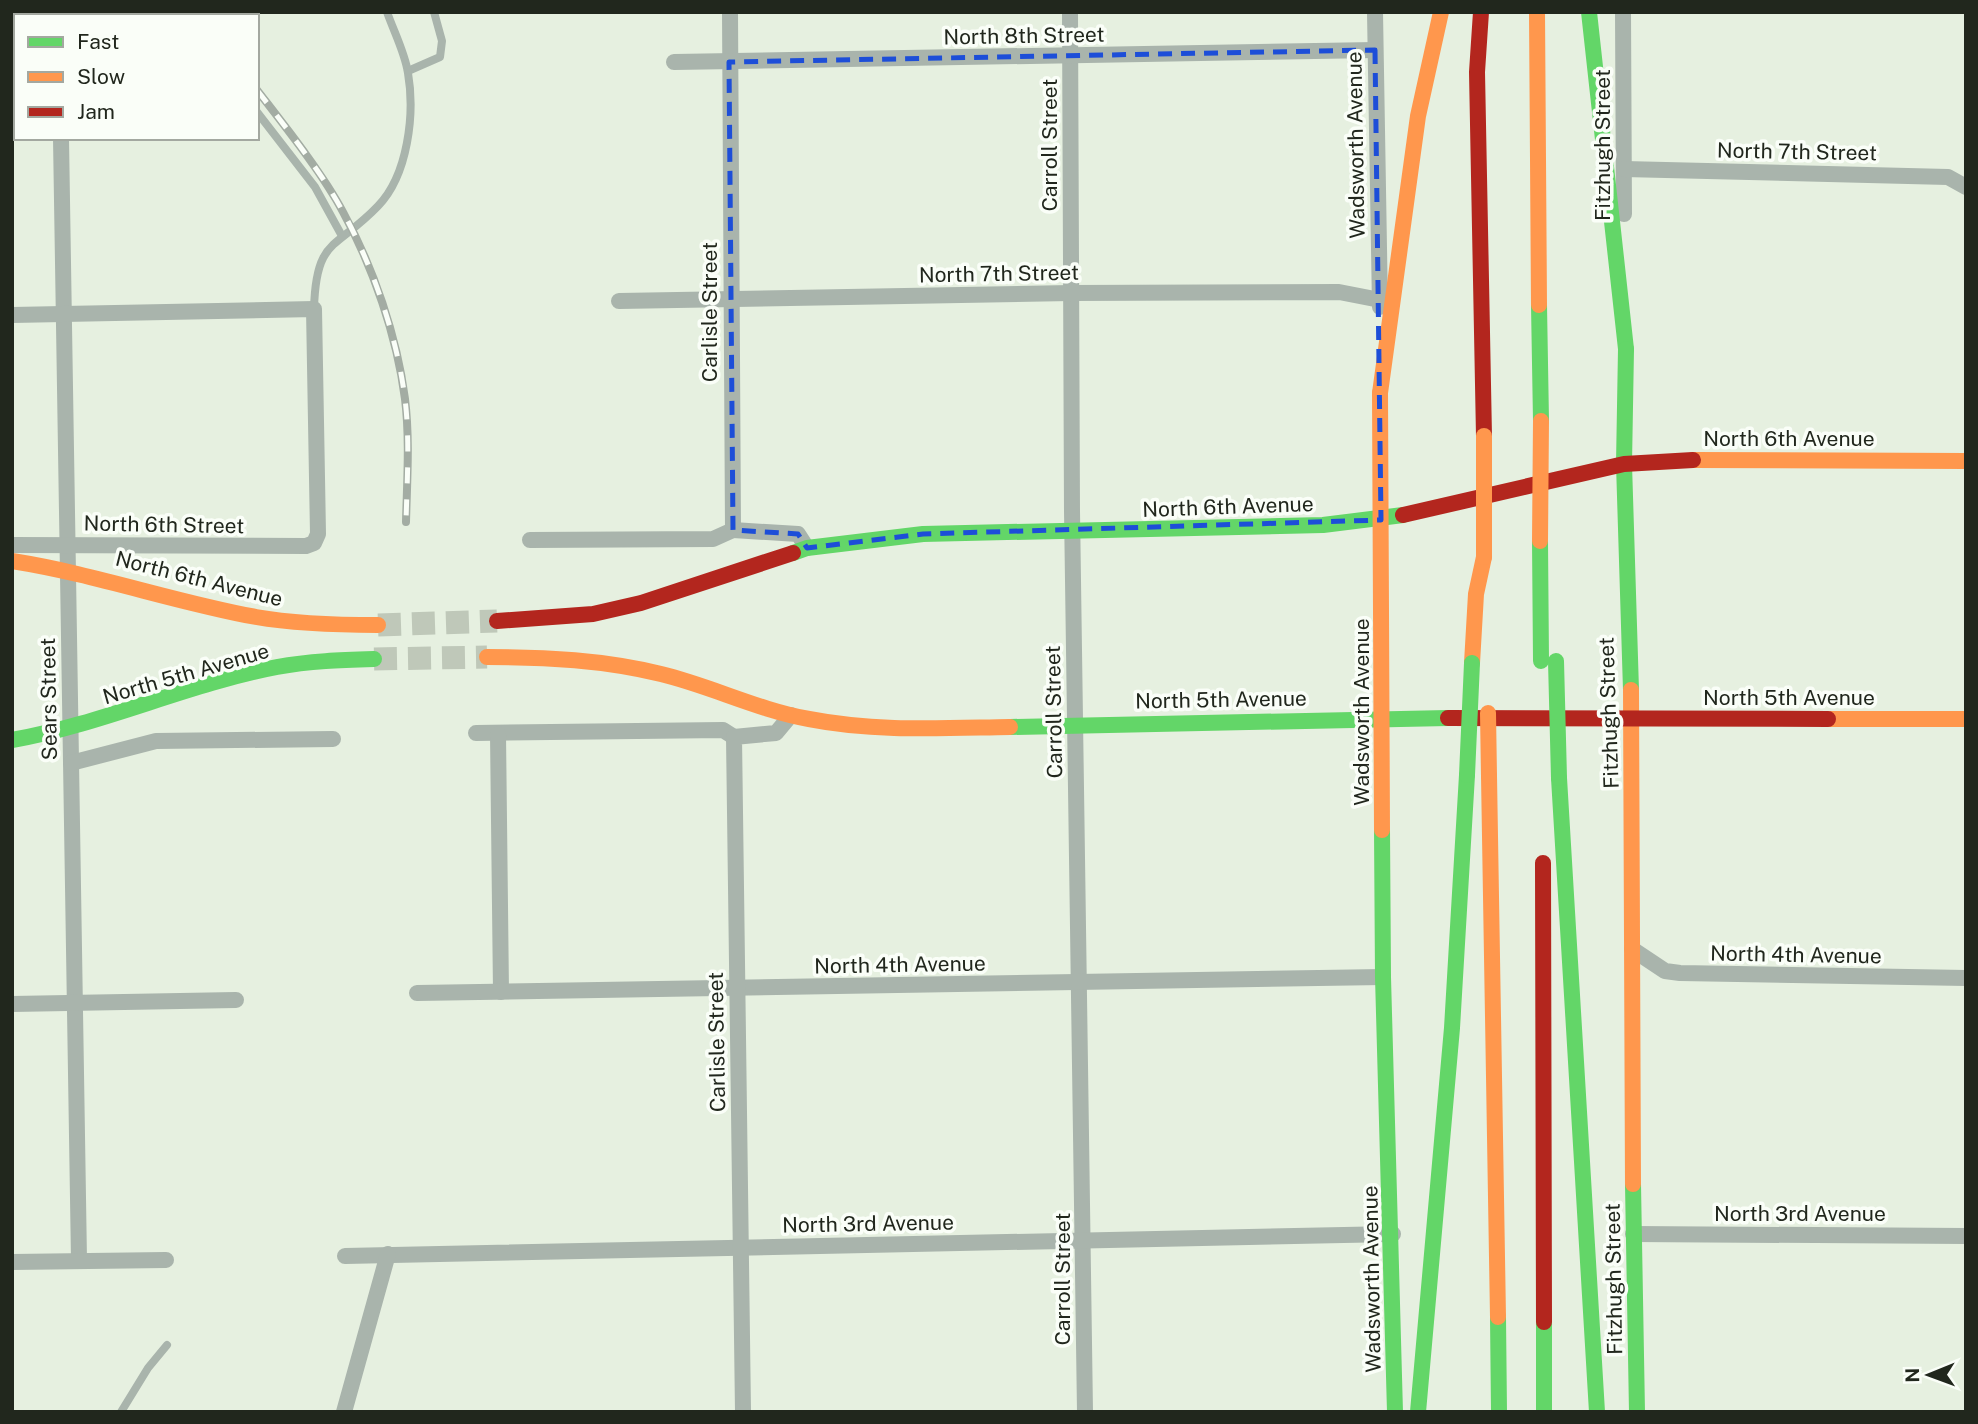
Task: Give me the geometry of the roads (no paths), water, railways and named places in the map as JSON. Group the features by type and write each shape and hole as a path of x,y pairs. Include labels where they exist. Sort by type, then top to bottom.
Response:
{"main road":[{"path":"1380,393 1418,116 1441,12"},
{"path":"1481,12 1477,72 1484,557 1476,594 1489,776 1499,1412"},
{"path":"1537,12 1535,62 1541,547 1548,661 1550,777 1597,1412"},
{"path":"1589,12 1626,349"},
{"name":"Fitzhugh Street","path":"1626,349 1624,464 1630,718 1633,1234 1637,1412"},
{"name":"Wadsworth Avenue","path":"1380,393 1384,718 1383,977 1393,1234 1395,1412"},
{"name":"North 6th Avenue","path":"497,621 593,614 641,603 807,548 923,534 1073,533 1323,525 1381,520 1624,464 1685,460 1966,461"},
{"name":"North 6th Avenue","path":"12,561 68,569 242,615 303,625 378,625"},
{"name":"North 5th Avenue","path":"487,657 550,657 604,662 662,674 791,715 866,727 916,729 1384,718 1966,719"},
{"name":"North 5th Avenue","path":"12,740 72,729 251,674 314,661 374,659"},
{"path":"1418,1412 1452,1028 1467,775 1479,663"},
{"path":"1543,841 1544,1412"}],"street":[{"name":"Carlisle Street","path":"730,12 733,530"},
{"name":"Carroll Street","path":"1070,12 1073,533 1085,1412"},
{"name":"Wadsworth Avenue","path":"1375,12 1380,393"},
{"name":"Fitzhugh Street","path":"1623,12 1626,349"},
{"name":"North 8th Street","path":"674,62 1376,50"},
{"name":"Sears Street","path":"61,140 79,1260"},
{"name":"North 7th Street","path":"1624,169 1948,177 1966,187"},
{"name":"North 7th Street","path":"619,301 1071,293 1339,292 1380,300"},
{"path":"12,315 314,309"},
{"name":"North 6th Street","path":"12,545 306,547 314,543 318,534 314,309"},
{"path":"530,540 713,539 733,530 798,534 807,548"},
{"path":"476,733 723,730 734,737 776,733 791,715"},
{"path":"498,734 501,992"},
{"name":"Carlisle Street","path":"734,737 743,1412"},
{"path":"71,763 156,741 333,739"},
{"name":"North 4th Avenue","path":"1632,949 1665,971 1680,973 1966,978"},
{"name":"North 4th Avenue","path":"417,993 1383,977"},
{"path":"12,1004 236,1000"},
{"name":"North 3rd Avenue","path":"345,1256 1393,1234"},
{"name":"North 3rd Avenue","path":"1633,1234 1966,1236"},
{"path":"344,1412 388,1254"},
{"path":"12,1262 166,1260"}],"lane":[{"path":"314,309 315,276 330,246 379,205 396,181 411,100 408,71 387,12"},
{"path":"408,71 440,57 442,41 434,12"},
{"path":"259,115 314,187 342,236"},
{"path":"121,1412 167,1345"}],"tunnel":[{"path":"378,625 497,621"},
{"path":"374,659 487,657"}],"railway":[{"path":"259,93 335,197 354,233 382,302 396,351 407,414 406,522"}]}
